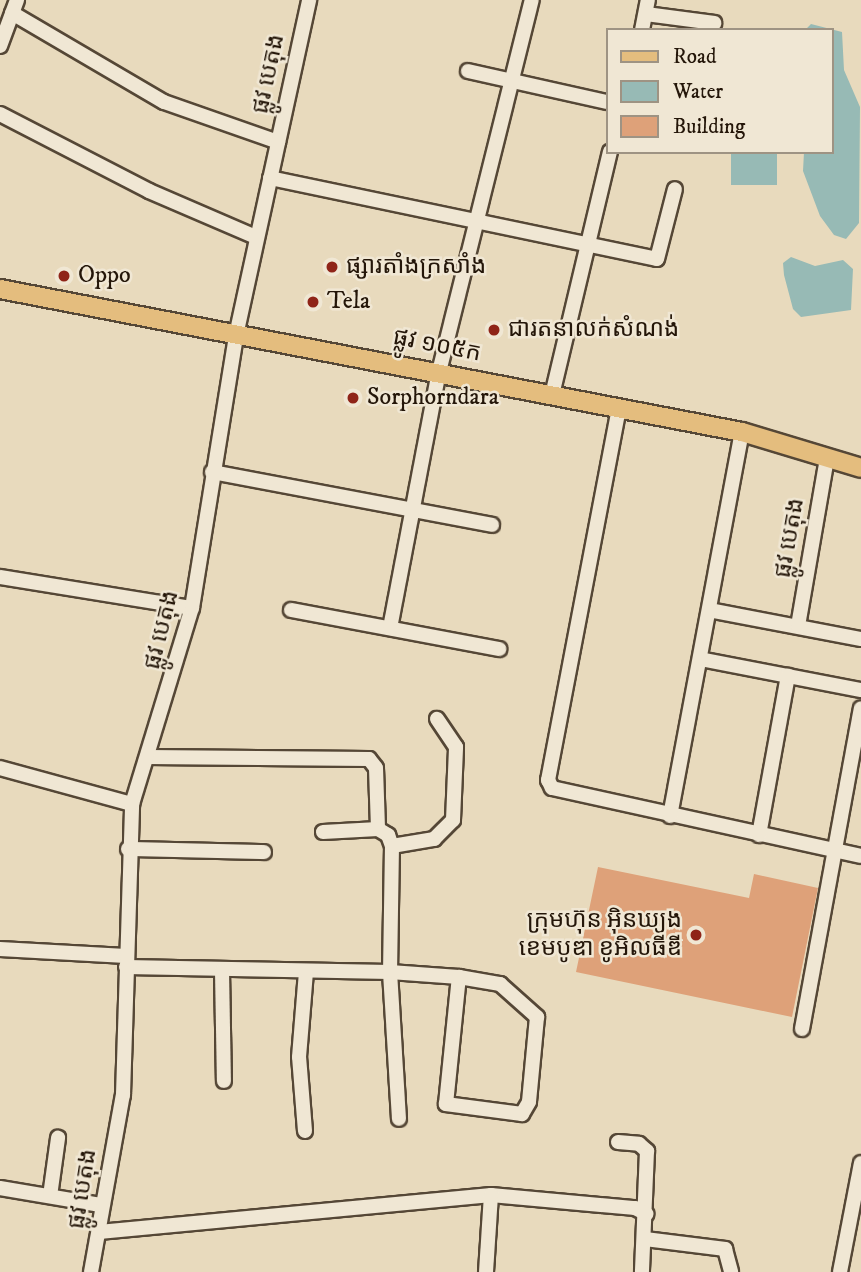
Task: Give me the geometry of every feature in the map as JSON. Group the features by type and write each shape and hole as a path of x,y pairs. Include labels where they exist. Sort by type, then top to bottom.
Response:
{"main road":[{"name":"ផ្លូវ ១០៥ក","path":"0,289 237,331 742,432 861,468"}],"street":[{"name":"ផ្លូវ បេតុង","path":"91,1272 123,1095 128,849 132,804 192,608 237,331 309,0"},
{"path":"390,628 439,372 481,221 532,0"},
{"path":"0,46 15,7 164,103 278,142"},
{"path":"642,28 647,7 713,23"},
{"path":"468,71 606,102"},
{"path":"0,114 149,191 256,237"},
{"path":"552,395 609,154"},
{"path":"271,178 658,258 675,189"},
{"path":"619,408 548,780 562,794 861,856"},
{"path":"670,816 742,432"},
{"name":"ផ្លូវ បេតុង","path":"798,626 827,458"},
{"path":"212,472 492,525"},
{"path":"0,576 192,608"},
{"path":"291,610 499,649"},
{"path":"709,610 861,639"},
{"path":"699,659 861,690"},
{"path":"759,835 788,677"},
{"path":"802,1029 861,708"},
{"path":"392,846 434,839 453,820 456,747 437,719"},
{"path":"147,757 369,759 376,768 378,829"},
{"path":"0,768 132,804"},
{"path":"323,832 378,829 388,835 392,846 390,972 399,1119"},
{"path":"128,849 264,852"},
{"path":"0,949 222,971 390,972 459,977 500,984 534,1009 529,1102 522,1114 446,1104 459,977"},
{"path":"222,971 224,1081"},
{"path":"305,1131 299,1057 306,971"},
{"name":"ផ្លូវ បេតុង","path":"50,1196 58,1138"},
{"path":"618,1142 639,1144 647,1151 647,1214 642,1272"},
{"path":"840,1272 861,1163"},
{"path":"0,1188 101,1205"},
{"path":"99,1232 491,1195 635,1208 647,1214"},
{"path":"486,1272 491,1195"},
{"path":"645,1240 725,1250 731,1272"}],"water":[{"path":"811,24 826,28 807,28"},
{"path":"833,30 842,32 844,70 860,107 859,223 846,239 834,235 820,216 803,171 804,154 833,154"},
{"path":"731,154 777,154 777,185 731,185"},
{"path":"791,257 815,266 843,260 853,269 851,310 801,317 793,309 784,275 783,263"}],"building":[{"name":"ក្រុមហ៊ុន អ៊ិនឃ្យុង ខេមបូឌា ខូអិលធីឌី","path":"598,867 749,898 754,874 818,888 792,1017 576,972"}],"place":[{"name":"ផ្សារតាំងក្រសាំង","path":"332,267"},
{"name":"Oppo","path":"64,276"},
{"name":"Tela","path":"313,302"},
{"name":"ជារតនាលក់សំណង់","path":"494,330"},
{"name":"Sorphorndara","path":"353,398"},
{"name":"ក្រុមហ៊ុន អ៊ិនឃ្យុង ខេមបូឌា ខូអិលធីឌី","path":"696,935"}]}
